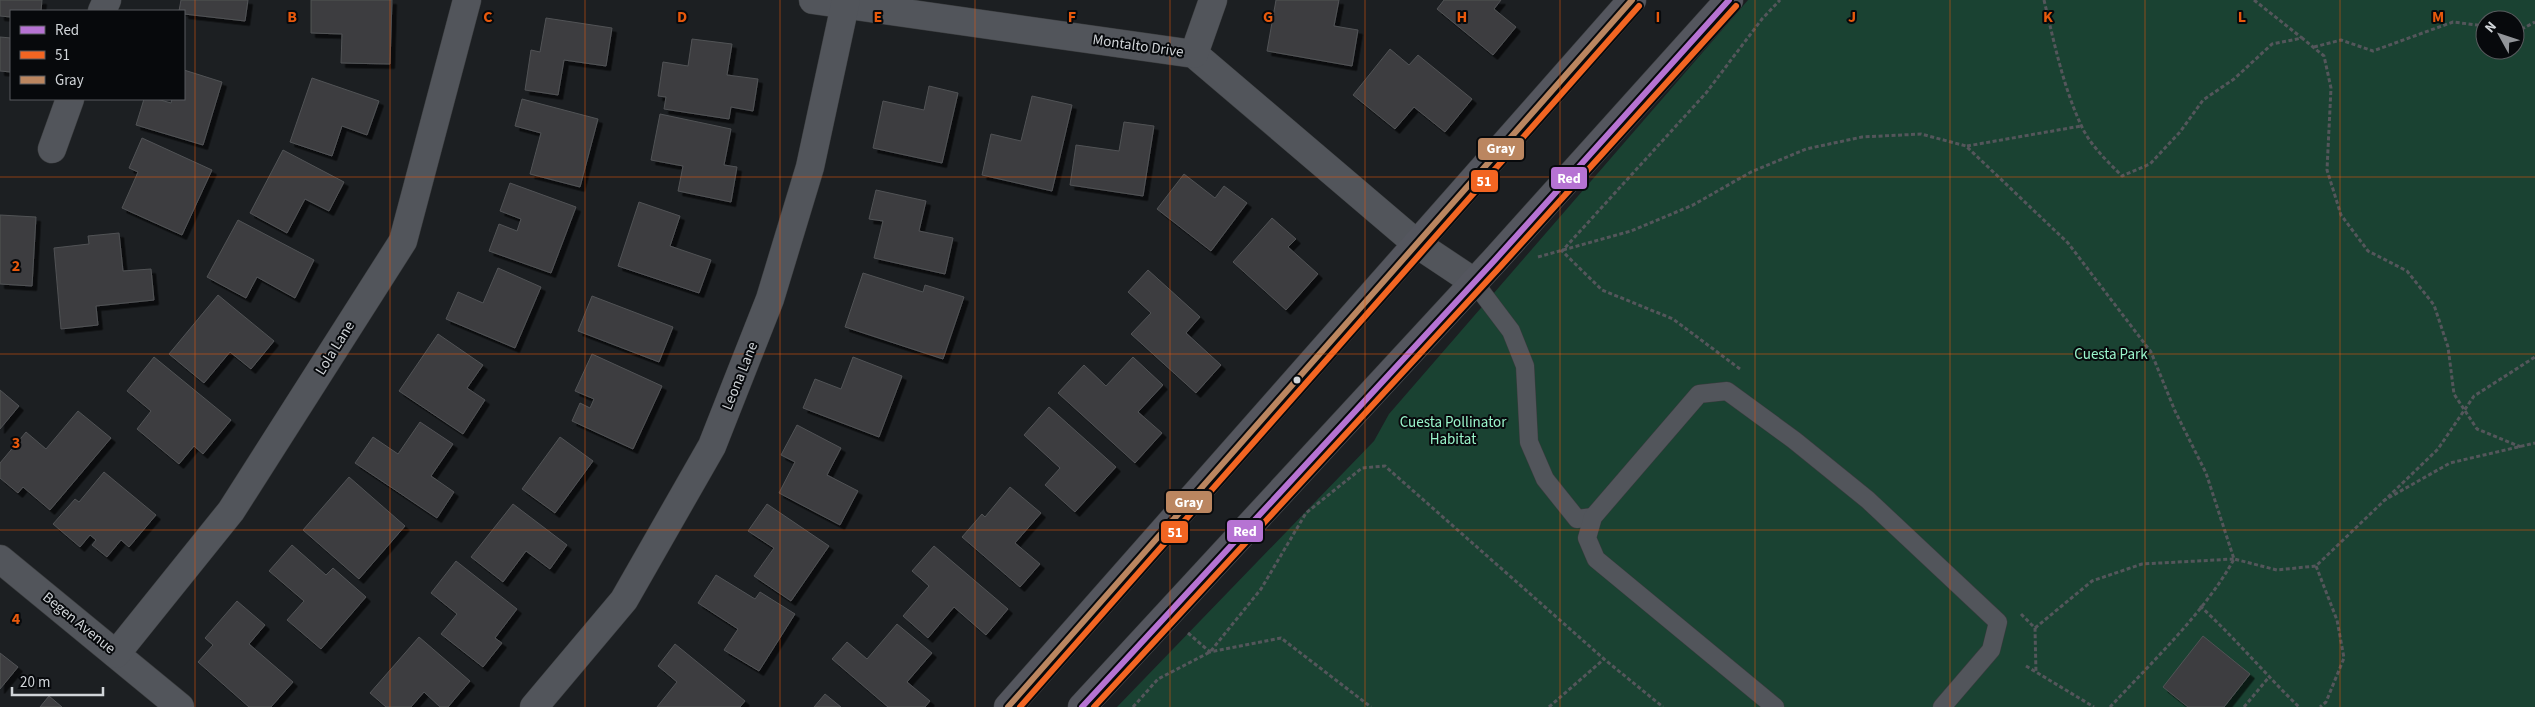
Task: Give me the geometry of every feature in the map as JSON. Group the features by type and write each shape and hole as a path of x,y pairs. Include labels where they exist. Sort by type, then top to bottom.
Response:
{"main road":[{"path":"1008,707 1632,0"},
{"path":"1082,707 1474,282 1729,0"}],"street":[{"name":"Lola Lane","path":"116,654 231,511 403,241 467,0"},
{"name":"Montalto Drive","path":"813,0 846,2 1194,54 1417,244 1474,282"},
{"path":"1194,54 1213,0"},
{"name":"Leona Lane","path":"534,707 624,600 712,446 773,290 810,167 846,2"},
{"path":"52,149 70,100"},
{"name":"Begen Avenue","path":"0,559 180,707"}],"lane":[{"path":"1474,282 1511,331 1525,366 1529,442 1545,479 1577,520 1593,517"},
{"path":"1775,707 1596,559 1587,538 1593,517 1699,394 1727,391 1794,440 1868,500 1998,622 1991,650 1942,707"}],"path":[{"path":"1562,251 1706,92 1762,19 1780,0"},
{"path":"2044,0 2054,45 2081,126 2097,151 2122,176 2150,164 2180,132 2203,100 2234,78 2272,44 2302,38"},
{"path":"2254,0 2314,46 2324,56 2330,88 2327,170 2341,215 2368,251 2406,271 2434,305 2448,347 2454,394 2464,412 2477,429 2521,447"},
{"path":"2314,46 2341,40 2373,51 2452,22 2475,25"},
{"path":"1536,257 1631,231 1693,205 1751,172 1806,149 1862,137 1921,134 1966,146 2081,126"},
{"path":"1966,146 2068,243 2151,352 2175,411 2206,473 2234,559 2224,578 2168,645 2110,707"},
{"path":"2035,628 2092,581 2142,564 2234,559 2277,570 2316,566 2378,504 2438,449 2474,396 2535,357"},
{"path":"2378,504 2450,464 2535,443"},
{"path":"1210,652 1261,589 1306,513 1362,468 1385,466 1604,658 1663,707"},
{"path":"2316,566 2338,620 2344,658 2326,702 2320,707"},
{"path":"2200,606 2230,632 2269,677 2300,707"},
{"path":"1182,628 1210,652"},
{"path":"1133,707 1158,679 1210,652 1281,638 1371,707"},
{"path":"1549,707 1604,658"},
{"path":"2026,666 2094,707"},
{"path":"2244,707 2269,677"}],"green space":[{"name":"Cuesta Park","path":"1748,0 2535,0 2535,707 1117,707 1374,441 1389,414"}],"building":[{"path":"0,0 42,0 41,10 10,10 10,17 0,16"},
{"path":"181,0 248,0 245,21 185,14 185,10 179,10"},
{"path":"311,0 392,0 390,64 341,63 342,34 311,33"},
{"path":"1276,0 1339,0 1334,26 1358,30 1352,66 1267,51"},
{"path":"1444,0 1501,0 1494,9 1516,27 1493,55 1437,9"},
{"path":"546,18 612,28 606,66 564,60 558,95 525,90 531,50 540,52"},
{"path":"0,37 10,38 10,72 0,71"},
{"path":"692,39 732,44 727,75 758,79 753,111 731,107 729,119 664,109 666,97 658,96 663,62 688,66"},
{"path":"1390,49 1409,65 1418,55 1472,99 1445,132 1414,107 1395,129 1353,95"},
{"path":"185,70 222,82 203,145 136,125 144,100 160,100 171,103 172,100 185,100"},
{"path":"312,78 379,101 367,135 342,126 332,156 290,142"},
{"path":"929,86 958,93 942,163 873,148 883,101 924,110"},
{"path":"1032,96 1072,105 1052,191 982,175 991,134 1021,141"},
{"path":"522,99 598,119 580,187 530,174 541,133 515,126"},
{"path":"660,114 731,129 724,165 737,167 731,202 678,191 683,166 651,160"},
{"path":"1124,122 1154,126 1143,196 1070,185 1076,145 1119,151"},
{"path":"142,138 212,170 182,235 122,208 138,172 129,168"},
{"path":"283,150 344,182 329,211 305,199 287,233 250,213"},
{"path":"1184,174 1215,198 1224,186 1247,203 1211,251 1157,209"},
{"path":"510,183 576,207 551,273 489,251 499,224 517,231 521,219 500,211"},
{"path":"876,190 926,201 919,231 953,238 945,274 874,258 883,221 869,219"},
{"path":"639,202 680,216 670,246 711,260 699,293 618,266"},
{"path":"0,215 36,217 32,286 0,284"},
{"path":"1272,218 1296,239 1288,247 1318,274 1286,310 1233,262"},
{"path":"238,220 314,260 295,298 257,277 246,298 207,277"},
{"path":"119,233 123,271 151,269 154,300 96,306 98,325 61,329 54,248 89,244 88,236"},
{"path":"498,268 541,287 515,348 446,319 458,292 483,303"},
{"path":"1148,270 1200,317 1186,333 1221,365 1196,393 1131,334 1151,313 1128,292"},
{"path":"863,273 923,292 925,285 964,297 943,359 845,327"},
{"path":"218,295 274,341 251,369 230,352 204,383 169,354"},
{"path":"592,296 673,327 659,362 578,331"},
{"path":"438,334 483,365 467,388 485,400 463,434 399,391"},
{"path":"592,354 662,386 633,449 572,421 580,403 590,408 594,399 575,391"},
{"path":"154,357 231,420 203,454 194,446 179,464 137,429 151,411 127,391"},
{"path":"853,357 902,376 879,437 803,408 815,379 841,389"},
{"path":"1133,357 1163,385 1138,412 1162,433 1135,463 1058,393 1084,365 1106,386"},
{"path":"0,390 19,406 0,429"},
{"path":"1049,407 1116,467 1075,512 1045,485 1060,468 1024,435"},
{"path":"78,411 111,438 50,510 23,487 18,493 0,478 0,463 26,432 46,449"},
{"path":"420,422 453,444 431,476 454,492 437,518 355,463 373,437 398,454"},
{"path":"797,425 841,448 827,475 858,491 840,525 779,493 795,462 781,455"},
{"path":"560,437 593,461 555,513 522,489"},
{"path":"104,472 156,515 129,547 121,540 107,557 92,545 96,540 90,535 80,547 53,524 75,499 79,502"},
{"path":"349,477 405,526 359,579 303,530"},
{"path":"1010,487 1041,513 1015,543 1040,564 1020,587 962,537 982,514 985,517"},
{"path":"513,504 567,545 550,569 526,551 503,582 471,557"},
{"path":"767,504 829,546 791,601 754,576 774,548 748,531"},
{"path":"292,545 326,575 333,568 366,597 321,649 287,620 304,601 269,571"},
{"path":"934,546 1008,609 986,635 954,607 928,638 903,616 929,586 912,571"},
{"path":"456,561 517,609 495,638 502,643 483,667 441,634 457,614 431,593"},
{"path":"716,575 755,599 760,592 795,614 759,671 724,650 738,629 698,603"},
{"path":"237,601 265,625 249,644 293,682 271,707 249,707 198,662 213,645 205,638"},
{"path":"897,624 932,653 907,682 930,701 925,707 888,707 832,659 847,642 867,659"},
{"path":"2203,636 2250,674 2224,707 2188,707 2163,687"},
{"path":"419,637 470,681 448,707 440,707 424,692 411,707 386,707 370,693"},
{"path":"675,644 745,701 740,707 657,707 677,682 658,666"},
{"path":"0,653 18,667 0,689"},
{"path":"825,694 841,707 814,707"},
{"path":"49,696 62,707 40,707"}],"transit line":[{"name":"Gray","path":"1008,707 1632,0"},
{"name":"Red","path":"1082,707 1494,261 1729,0"},
{"name":"51","path":"1020,707 1639,6"},
{"name":"51","path":"1094,707 1500,267 1736,6"}],"park label":[{"name":"Cuesta Pollinator Habitat","path":"1453,430"}]}
